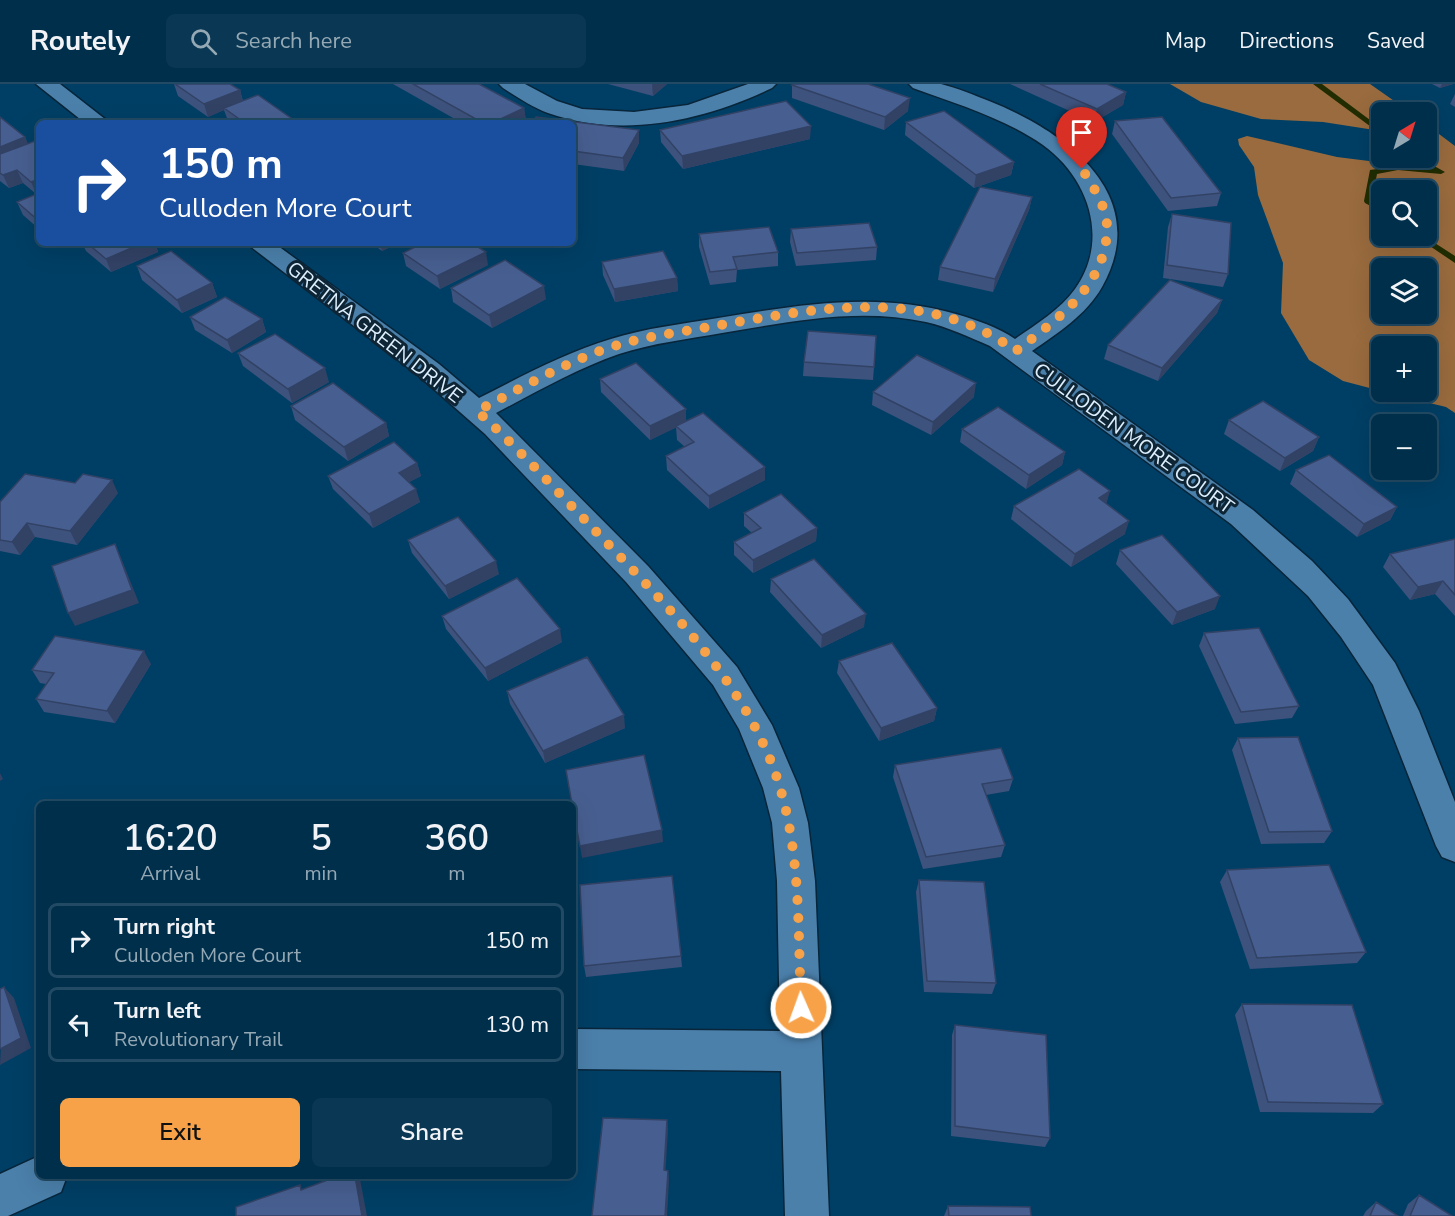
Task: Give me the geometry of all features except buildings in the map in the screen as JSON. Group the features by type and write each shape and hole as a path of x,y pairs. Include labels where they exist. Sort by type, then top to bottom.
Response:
{"street":[{"path":"47,84 95,120"},
{"path":"510,84 555,108 587,117 612,118 697,111 731,102 765,84"},
{"path":"920,84 967,101 1037,132 1056,144 1082,169 1097,194 1107,226 1101,262 1087,290 1056,321 1016,351"},
{"name":"GRETNA GREEN DRIVE","path":"262,246 429,370 477,411 637,574 725,676 755,725 781,788 790,824 796,882 807,1216"},
{"name":"CULLODEN MORE COURT","path":"477,411 577,360 611,347 660,336 834,307 873,306 924,313 982,331 1016,351 1242,517 1274,543 1322,591 1344,616 1383,673 1399,703 1455,846"},
{"path":"576,1049 803,1051"},
{"path":"0,1197 39,1179"}],"shaded area":[{"path":"1170,84 1370,84 1396,102 1371,102 1371,129 1323,122 1261,119 1201,102"},
{"path":"1437,132 1455,146 1455,413 1446,407 1425,402 1437,402 1437,336 1371,336 1371,388 1343,381 1309,360 1281,313 1283,263 1258,195 1254,167 1239,145 1238,139 1247,136 1337,157 1371,161 1371,168 1437,168"}],"waterway":[{"path":"1317,84 1371,125"},
{"path":"1372,180 1373,172 1398,168"},
{"path":"1398,168 1441,172 1434,168"},
{"path":"1371,184 1368,201 1371,203"},
{"path":"1434,246 1455,260"}],"route":[{"path":"801,1008 796,882 790,824 781,788 755,725 725,676 637,574 477,411 577,360 611,347 660,336 816,309 873,306 924,313 982,331 1016,351 1056,321 1087,290 1101,262 1107,226 1097,194 1082,169"}]}
